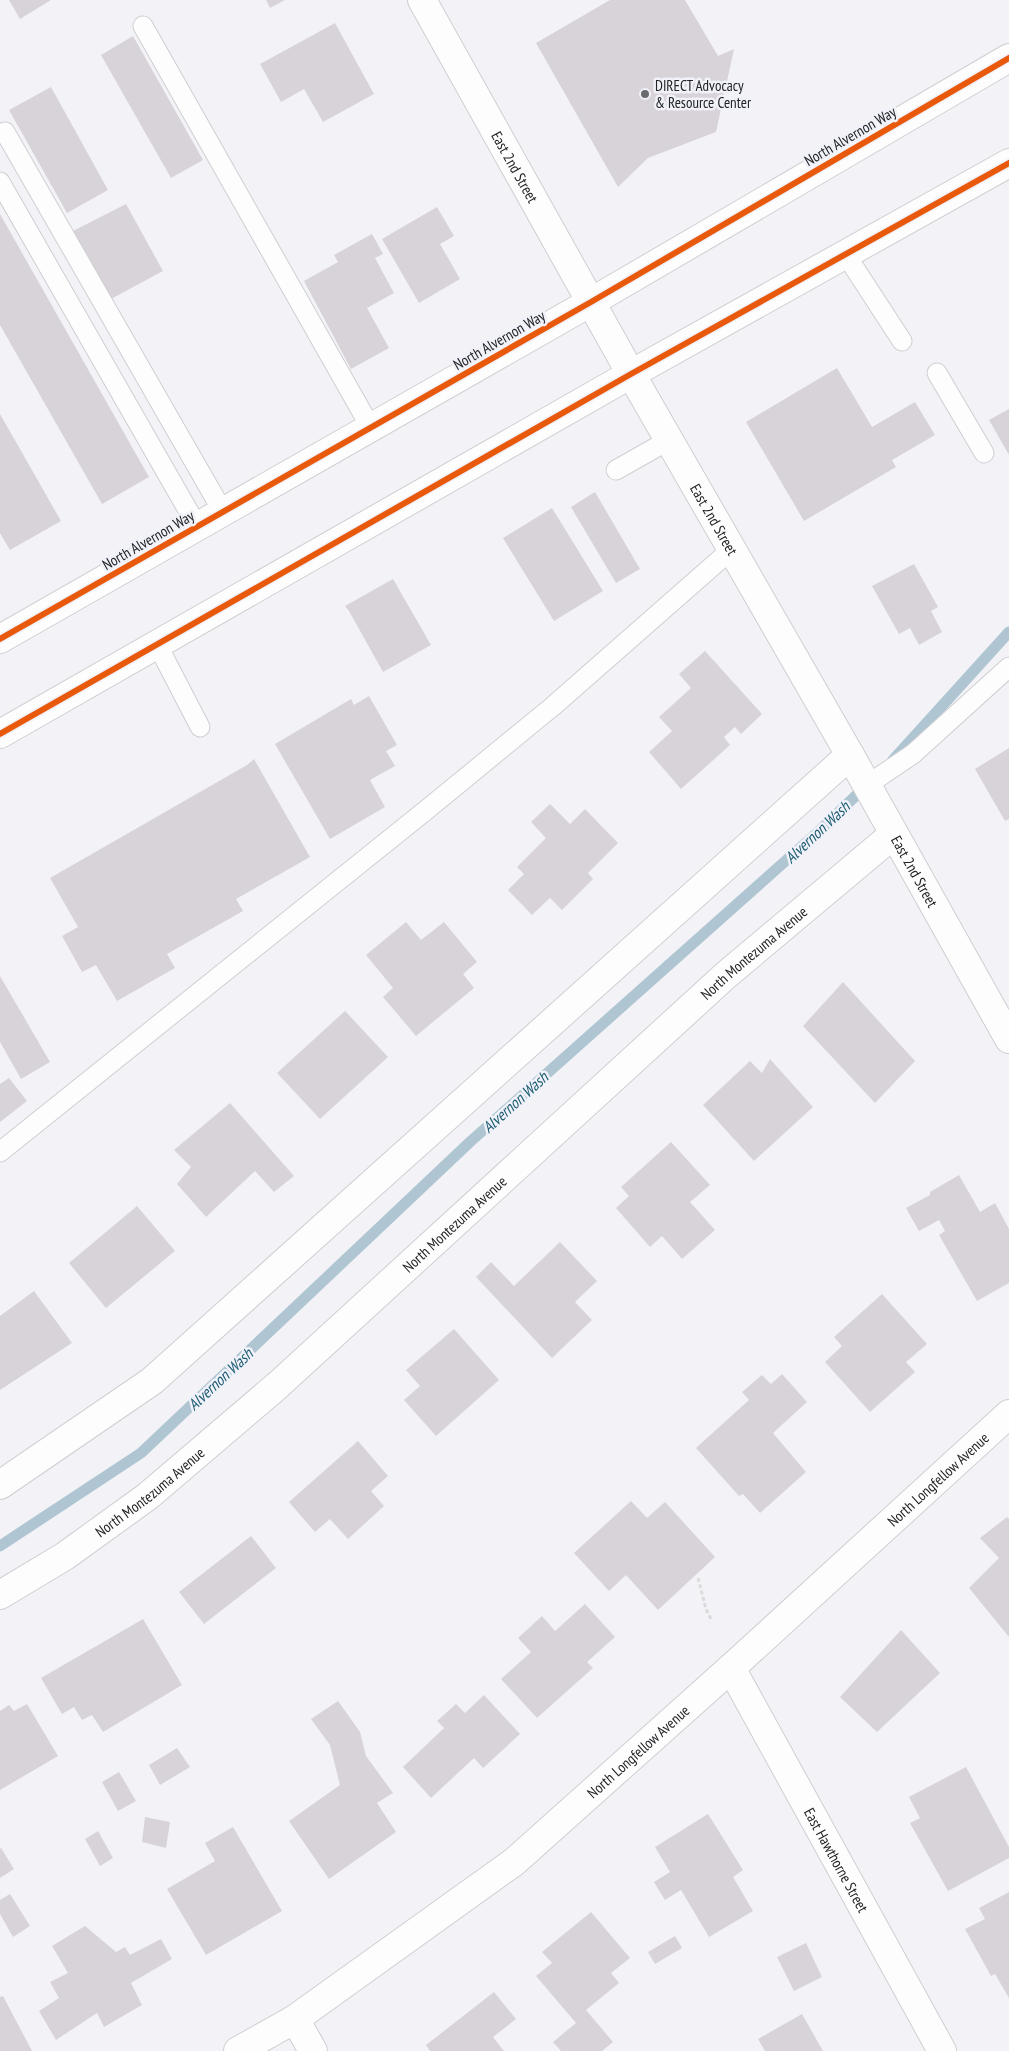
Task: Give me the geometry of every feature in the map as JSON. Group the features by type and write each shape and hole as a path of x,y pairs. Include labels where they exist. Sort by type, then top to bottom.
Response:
{"street":[{"name":"East 2nd Street","path":"422,0 631,374 850,755 1009,1039"},
{"name":"North Alvernon Way","path":"0,639 591,302 1009,58"},
{"path":"0,734 631,374 1009,163"},
{"path":"0,1485 152,1381 850,755"},
{"name":"North Montezuma Avenue","path":"0,1595 66,1556 148,1496 292,1372 726,975 894,834"},
{"name":"North Longfellow Avenue","path":"238,2051 295,2019 514,1862 731,1668 1009,1414"},
{"name":"East Hawthorne Street","path":"731,1668 942,2051"},
{"path":"295,2019 313,2051"}],"lane":[{"path":"143,26 371,428"},
{"path":"5,132 223,512"},
{"path":"0,182 197,526"},
{"path":"846,255 902,341"},
{"path":"937,373 984,453"},
{"path":"616,470 669,440"},
{"path":"0,1152 433,805 552,707 732,550"},
{"path":"158,644 200,727"},
{"path":"867,785 913,754 1009,667"}],"path":[{"path":"698,1578 706,1609 711,1619"}],"building":[{"path":"9,0 51,0 20,19"},
{"path":"266,0 285,0 270,8"},
{"name":"DIRECT Advocacy & Resource Center","path":"610,0 685,0 718,56 734,49 716,132 648,158 618,187 536,43"},
{"path":"335,23 374,94 323,122 304,89 281,102 260,64"},
{"path":"133,36 203,160 171,178 101,55"},
{"path":"51,87 108,190 67,213 9,110"},
{"path":"126,204 163,271 111,299 71,232"},
{"path":"437,207 454,236 440,244 460,279 419,303 382,239"},
{"path":"0,214 149,477 102,504 0,325"},
{"path":"372,234 383,254 375,258 394,293 367,308 389,348 351,369 304,281 338,262 334,255"},
{"path":"837,368 872,427 915,402 935,435 892,460 896,467 804,521 746,422"},
{"path":"1009,409 1009,455 989,420"},
{"path":"0,414 61,521 10,550 0,533"},
{"path":"595,492 640,569 616,583 571,507"},
{"path":"552,508 603,591 554,621 503,538"},
{"path":"914,564 938,607 931,611 942,632 919,645 910,628 899,634 872,586"},
{"path":"393,579 431,645 383,672 345,606"},
{"path":"705,651 762,714 741,734 735,727 724,737 730,745 681,789 649,752 672,731 659,717 691,688 679,674"},
{"path":"369,696 397,745 386,751 395,766 370,780 385,807 330,839 275,744 351,699 354,705"},
{"path":"1009,748 1009,819 1005,821 975,769"},
{"path":"254,759 310,857 236,899 243,911 167,954 175,968 117,1001 96,965 82,972 62,936 78,927 50,878 247,765"},
{"path":"550,804 570,824 585,809 618,843 588,873 593,879 562,910 550,898 532,915 508,890 524,874 517,867 546,838 531,822"},
{"path":"406,922 421,940 444,922 477,962 463,974 474,988 416,1036 383,997 393,988 366,955"},
{"path":"0,976 50,1062 21,1079 0,1042"},
{"path":"843,982 915,1061 875,1103 803,1026"},
{"path":"345,1011 388,1057 320,1119 277,1073"},
{"path":"770,1059 813,1107 754,1161 703,1105 750,1061 762,1073"},
{"path":"9,1078 27,1101 0,1122 0,1084"},
{"path":"230,1103 294,1176 274,1192 255,1171 206,1217 177,1184 191,1167 174,1150"},
{"path":"671,1142 710,1185 690,1202 715,1230 682,1259 662,1236 650,1247 616,1208 629,1196 621,1187"},
{"path":"959,1175 980,1212 995,1203 1009,1229 1009,1283 977,1301 939,1235 945,1231 939,1220 919,1231 906,1208 930,1195 930,1192"},
{"path":"137,1206 175,1251 106,1308 69,1263"},
{"path":"560,1242 597,1281 575,1302 592,1320 552,1358 476,1277 491,1262 514,1286"},
{"path":"34,1291 72,1343 0,1390 0,1316"},
{"path":"882,1294 927,1344 906,1362 915,1372 870,1412 825,1362 842,1346 834,1337"},
{"path":"454,1329 499,1380 436,1436 404,1400 420,1386 406,1370"},
{"path":"782,1374 807,1402 773,1433 806,1472 760,1513 743,1494 739,1496 696,1448 749,1400 742,1392 762,1375 771,1384"},
{"path":"358,1441 388,1476 371,1491 384,1506 348,1539 330,1519 315,1532 289,1502"},
{"path":"631,1501 647,1518 665,1502 715,1557 658,1610 626,1575 609,1591 574,1553"},
{"path":"1007,1517 1009,1519 1009,1637 969,1588 999,1558 980,1538"},
{"path":"251,1536 276,1568 204,1624 179,1592"},
{"path":"585,1604 615,1637 587,1662 593,1668 537,1718 501,1679 531,1652 518,1638 542,1616 555,1631"},
{"path":"143,1619 182,1685 103,1732 92,1715 82,1720 74,1707 62,1714 41,1678"},
{"path":"901,1630 940,1673 877,1732 840,1697"},
{"path":"484,1695 520,1734 483,1768 474,1758 431,1798 403,1767 444,1728 437,1721 456,1704 465,1713"},
{"path":"338,1701 360,1732 366,1756 393,1793 377,1803 396,1832 329,1879 289,1821 340,1785 330,1745 311,1719"},
{"path":"27,1704 58,1756 0,1790 0,1711 9,1705 14,1711"},
{"path":"177,1748 190,1767 160,1785 149,1765"},
{"path":"966,1767 1009,1847 1009,1858 948,1891 910,1823 920,1818 909,1797"},
{"path":"119,1772 136,1801 118,1811 102,1782"},
{"path":"708,1814 743,1870 733,1877 753,1911 709,1937 681,1890 665,1900 654,1882 670,1872 655,1847"},
{"path":"145,1817 170,1822 166,1848 142,1842"},
{"path":"233,1827 282,1911 206,1955 167,1889 215,1861 205,1843"},
{"path":"98,1831 113,1858 100,1866 85,1839"},
{"path":"0,1849 14,1869 0,1878"},
{"path":"1009,1892 1009,1998 995,1974 991,1976 965,1929 985,1919 979,1908"},
{"path":"10,1894 30,1926 13,1937 0,1914 0,1900"},
{"path":"591,1912 630,1958 611,1973 619,1983 586,2010 613,2042 602,2051 561,2051 553,2042 576,2023 536,1976 552,1963 542,1952"},
{"path":"85,1926 116,1952 125,1947 130,1955 161,1939 172,1959 131,1983 142,2005 104,2027 97,2013 56,2040 39,2011 59,1998 50,1982 68,1973 52,1946"},
{"path":"675,1936 682,1948 655,1964 648,1952"},
{"path":"806,1943 822,1977 794,1991 777,1957"},
{"path":"494,1992 516,2019 493,2037 504,2051 430,2051 426,2045"},
{"path":"3,1996 32,2051 0,2051 0,1997"},
{"path":"802,2014 823,2051 765,2051 758,2039"}],"waterway":[{"name":"Alvernon Wash","path":"893,760 1009,632"},
{"name":"Alvernon Wash","path":"0,1546 141,1453 471,1141 818,832 867,785"}],"cycle path":[{"path":"0,639 591,302 1009,58"},
{"path":"0,734 631,374 1009,163"}],"place":[{"name":"DIRECT Advocacy & Resource Center","path":"645,94"}]}
